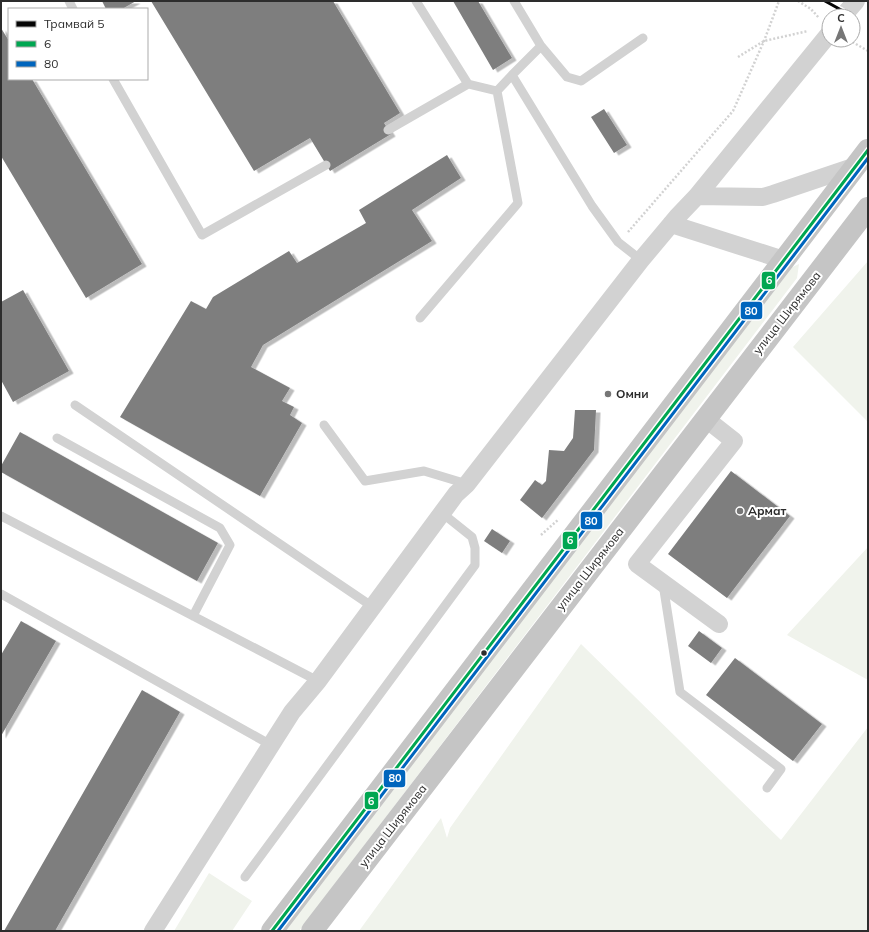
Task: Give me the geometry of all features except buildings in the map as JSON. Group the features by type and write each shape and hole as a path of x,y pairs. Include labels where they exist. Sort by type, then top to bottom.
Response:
{"main road":[{"path":"272,931 862,158"},
{"name":"улица Ширямова","path":"312,931 868,208"},
{"path":"811,225 839,246"}],"street":[{"path":"153,931 292,712 318,681 456,494 467,484 641,260 697,196 821,32"},
{"path":"697,196 763,196 773,194 862,158"},
{"path":"671,224 784,260"},
{"path":"706,418 734,441 637,564 719,624"}],"lane":[{"path":"416,1 468,84"},
{"path":"514,1 541,46 567,77 581,81 643,38"},
{"path":"497,91 541,46"},
{"path":"512,75 592,206 618,242 641,260"},
{"path":"114,80 202,235 326,165"},
{"path":"388,130 468,84 497,91"},
{"path":"420,318 518,203 497,91"},
{"path":"75,405 373,607"},
{"path":"324,425 364,481 424,471 467,484"},
{"path":"57,438 220,528 230,545 193,616"},
{"path":"245,877 475,565 475,548 472,537 442,513"},
{"path":"1,516 318,681"},
{"path":"662,582 680,692 781,769 766,788"},
{"path":"1,594 271,745"}],"path":[{"path":"618,242 733,111 764,41 779,1"},
{"path":"798,1 811,9 821,22"},
{"path":"738,57 764,41 811,30"}],"shaded area":[{"path":"868,261 868,422 793,347"},
{"path":"799,264 797,278 299,931 279,931 786,270"},
{"path":"868,547 868,680 787,635"},
{"path":"581,644 781,840 868,727 868,931 359,931 441,818 447,838 450,828"},
{"path":"209,873 252,901 232,931 174,931"}],"tram line":[{"name":"5","path":"825,1 838,8"}],"transit line":[{"name":"6","path":"272,931 868,150"},
{"name":"80","path":"278,931 868,158"}],"place":[{"name":"Омни","path":"608,394"},
{"name":"Армат","path":"740,511"}]}
